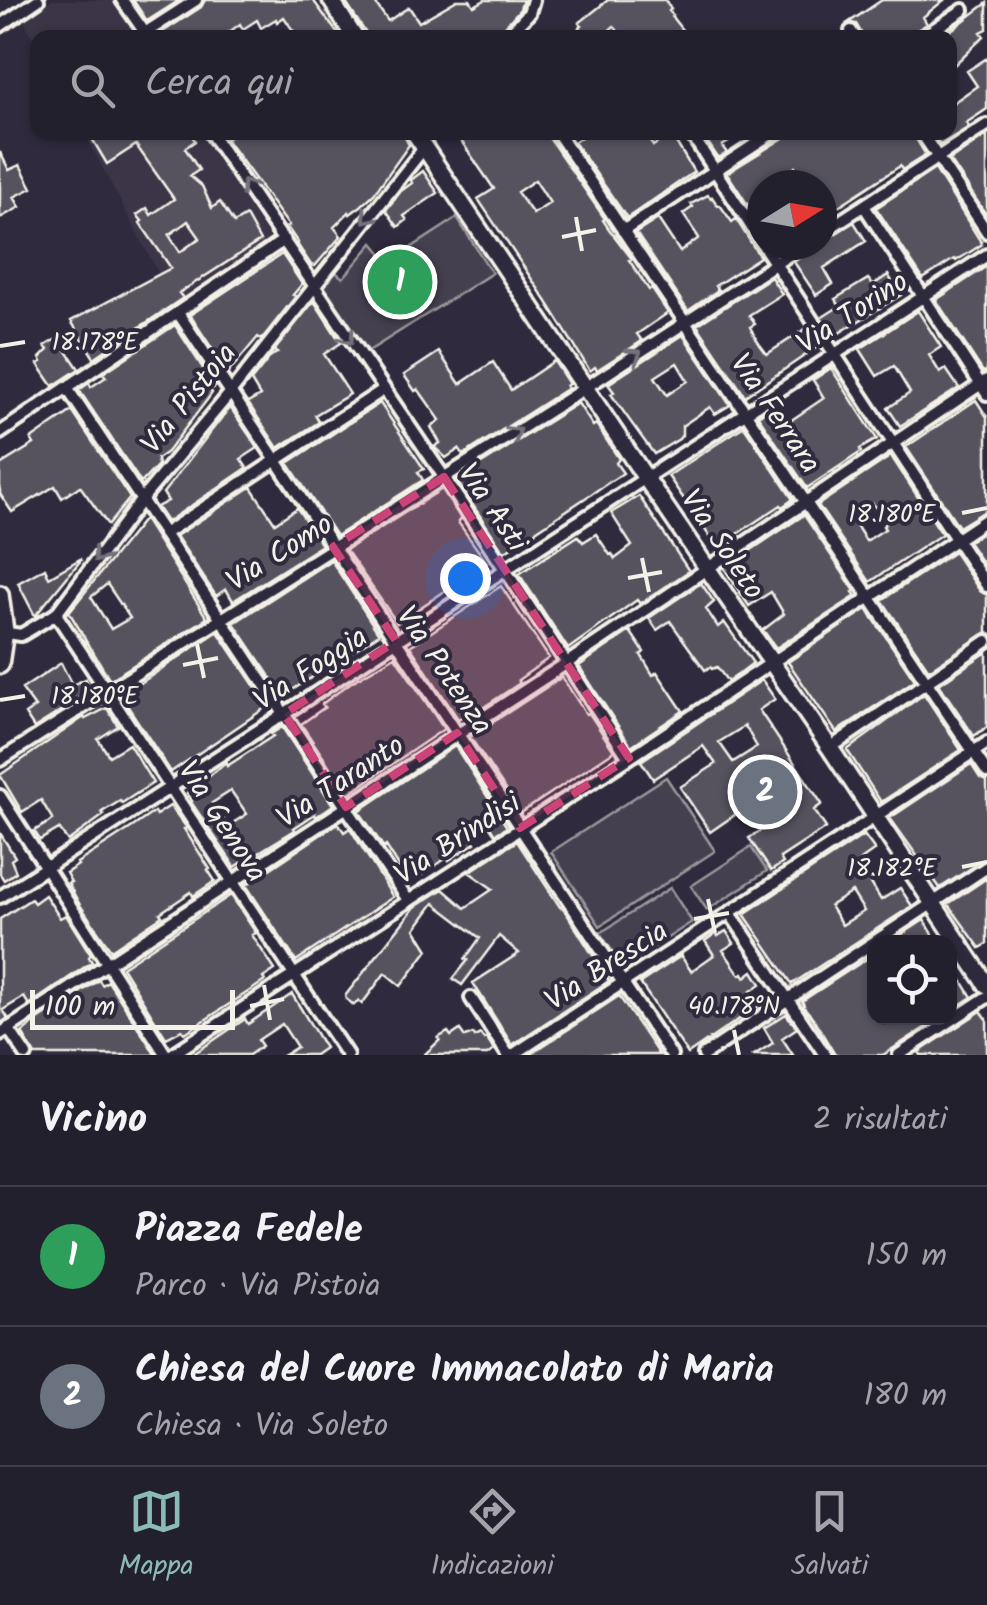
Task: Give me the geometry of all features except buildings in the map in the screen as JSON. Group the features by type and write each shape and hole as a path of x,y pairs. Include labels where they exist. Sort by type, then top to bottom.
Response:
{"street":[{"path":"0,26 38,0"},
{"path":"122,0 143,30"},
{"path":"155,30 196,0"},
{"path":"330,0 350,30"},
{"path":"513,30 528,13 533,0"},
{"path":"933,30 963,10"},
{"path":"837,223 987,125"},
{"name":"Via Asti","path":"219,140 312,286 444,477 628,758"},
{"name":"Via Pistoia","path":"56,614 142,498 231,392 312,286 417,140"},
{"name":"Via Soleto","path":"419,140 987,985"},
{"name":"Via Ferrara","path":"562,140 987,772"},
{"path":"695,140 747,219"},
{"path":"623,231 762,140"},
{"path":"927,140 987,232"},
{"path":"864,206 985,386"},
{"path":"0,433 284,240"},
{"name":"Via Torino","path":"644,477 987,254"},
{"path":"773,260 987,586"},
{"name":"Via Como","path":"0,760 782,260"},
{"name":"Via Potenza","path":"178,313 671,1055"},
{"name":"Via Taranto","path":"4,1031 985,386"},
{"path":"67,388 408,900"},
{"path":"164,534 383,390"},
{"name":"Via Foggia","path":"0,897 644,477"},
{"name":"Via Brindisi","path":"169,1055 628,758 987,519"},
{"path":"0,594 0,665"},
{"path":"2,632 21,635 56,614"},
{"name":"Via Genova","path":"56,614 348,1055"},
{"path":"830,748 987,641"},
{"name":"Via Brescia","path":"511,1055 987,743"},
{"path":"0,796 169,1055"},
{"path":"704,1055 987,867"},
{"path":"730,913 825,1055"},
{"path":"898,1055 987,997"},
{"path":"472,998 511,1055"},
{"path":"4,1031 26,1055"}],"highlighted area":[{"path":"444,477 629,758 520,828 457,733 346,807 284,714 396,641 333,547"}],"shaded area":[{"path":"51,0 112,0 132,30 30,32 23,18"},
{"path":"88,140 205,140 272,242 184,300 178,291 170,295"},
{"path":"457,218 492,273 367,352 322,286 334,271 343,278 373,243 389,262"},
{"path":"666,777 715,851 600,926 551,852"},
{"path":"751,847 767,871 707,910 691,886"},
{"path":"670,888 692,922 623,967 600,933"}],"place":[{"name":"Piazza Fedele","path":"400,282"},
{"name":"Chiesa del Cuore Immacolato di Maria","path":"765,792"}]}
